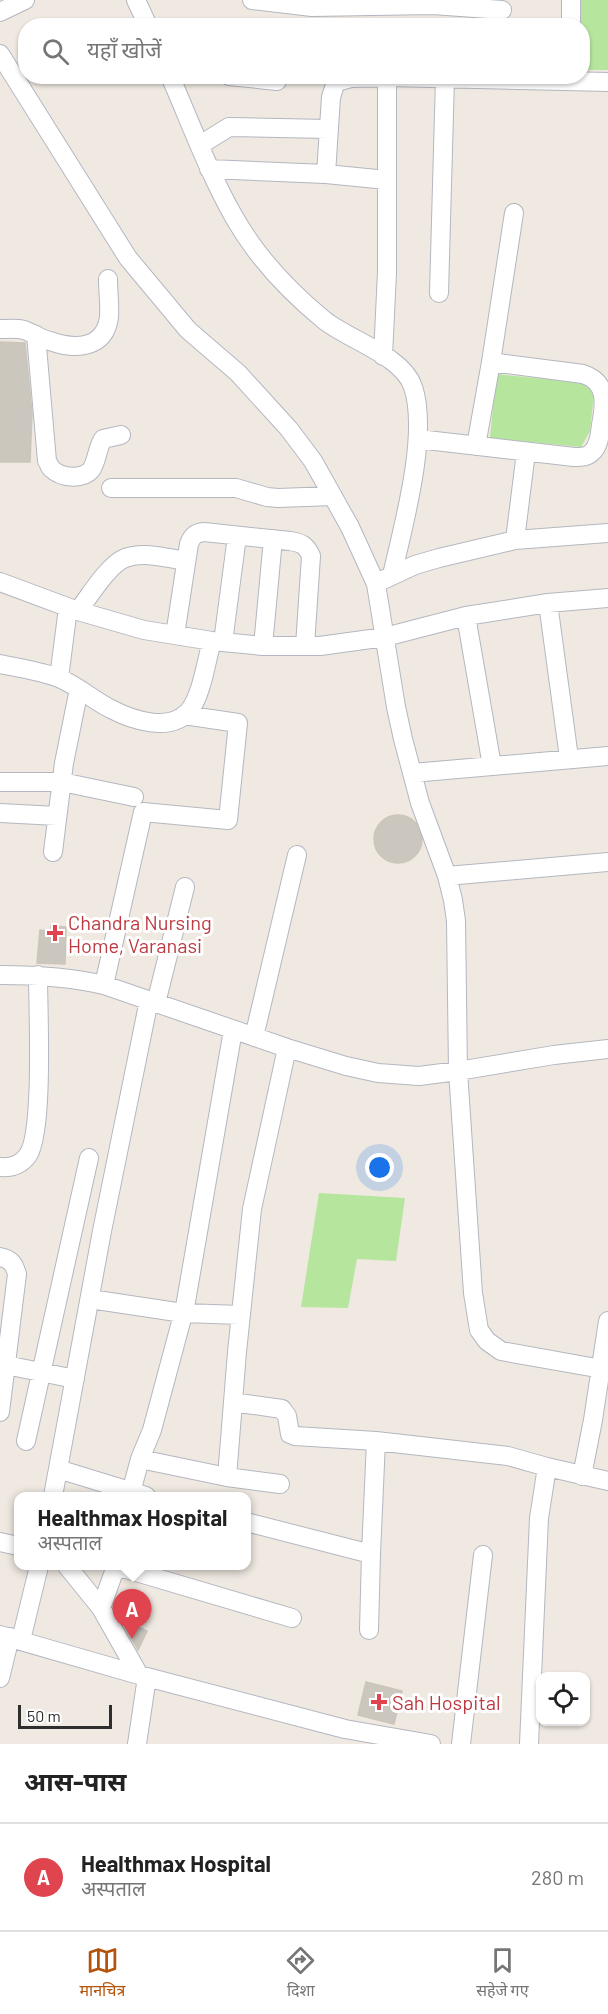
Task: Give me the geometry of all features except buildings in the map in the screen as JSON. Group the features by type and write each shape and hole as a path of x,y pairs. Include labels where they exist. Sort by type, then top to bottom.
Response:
{"street":[{"path":"0,12 25,0"},
{"path":"136,0 144,18"},
{"path":"252,0 312,7 433,3 502,12"},
{"path":"571,0 571,18"},
{"path":"0,54 18,83"},
{"path":"590,81 608,82"},
{"path":"19,84 128,258 188,330 237,373 272,408 313,461 362,551 384,580"},
{"path":"173,84 209,169 235,218 277,274 324,320 383,356 406,374 413,386 418,439 409,496 384,580 385,637 396,706 412,773 420,803 447,876 456,921 458,1071 473,1293 479,1330 487,1341 501,1351 602,1369"},
{"path":"326,174 331,96 335,84"},
{"path":"383,356 387,272 387,84"},
{"path":"439,293 444,84"},
{"path":"200,145 222,130 235,126 329,129"},
{"path":"209,169 326,174 387,180"},
{"path":"476,446 514,213"},
{"path":"0,329 22,330 50,342 66,345 89,345 98,341 104,334 109,318 108,279"},
{"path":"36,335 47,461 52,469 72,477 82,476 93,466 103,439 121,435"},
{"path":"418,439 574,457 592,453 599,438 605,401 604,392 597,380 590,376 491,362"},
{"path":"516,540 526,452"},
{"path":"111,488 236,488 278,498 333,496"},
{"path":"175,635 186,561 192,537 198,533 273,539 302,543 308,548 311,556 305,646"},
{"path":"384,580 439,558 516,540 608,533"},
{"path":"0,664 58,678 111,709 145,721 177,720 196,700 217,641 237,536"},
{"path":"263,646 273,539"},
{"path":"58,678 73,610 113,566 133,556 186,561"},
{"path":"0,582 73,610 144,630 263,646 320,646 385,637 466,616 548,603 608,598"},
{"path":"548,603 569,758"},
{"path":"466,616 492,766"},
{"path":"53,852 68,736 79,689"},
{"path":"104,985 143,812 228,820 237,723 184,715"},
{"path":"412,773 608,756"},
{"path":"0,782 62,782 134,797"},
{"path":"0,813 57,816"},
{"path":"254,1037 297,855"},
{"path":"447,876 608,862"},
{"path":"54,1492 90,1299 153,1002 185,887"},
{"path":"0,975 38,975 104,985 287,1048 378,1073 419,1076 608,1048"},
{"path":"0,1167 21,1164 33,1145 37,1106 38,975"},
{"path":"136,1492 140,1459 152,1430 183,1313 233,1030"},
{"path":"227,1477 252,1209 287,1048"},
{"path":"26,1441 89,1158"},
{"path":"0,1257 7,1258 14,1264 17,1274 0,1412"},
{"path":"90,1299 183,1313 241,1314"},
{"path":"582,1476 602,1369 608,1321"},
{"path":"6,1365 75,1379"},
{"path":"233,1402 282,1409 287,1416 290,1434 295,1436 376,1441 508,1456 608,1482"},
{"path":"369,1630 376,1441"},
{"path":"140,1459 227,1477 280,1484"},
{"path":"529,1744 539,1518 547,1467"},
{"path":"58,1469 127,1492"},
{"path":"251,1523 371,1554"},
{"path":"461,1744 483,1556"},
{"path":"0,1678 11,1637 37,1570"},
{"path":"70,1570 101,1608 143,1676 137,1744"},
{"path":"101,1608 115,1570"},
{"path":"130,1570 292,1618"},
{"path":"11,1637 143,1676 345,1729 431,1744"}],"green space":[{"path":"580,0 608,0 608,70 590,70 590,18 579,18"},
{"path":"496,374 595,384 590,431 581,447 490,438"},
{"path":"319,1193 405,1198 396,1261 357,1259 348,1308 301,1307"}],"place":[{"name":"Chandra Nursing Home, Varanasi","path":"55,933"},
{"name":"Healthmax Hospital","path":"132,1639"},
{"name":"Sah Hospital","path":"379,1702"}]}
